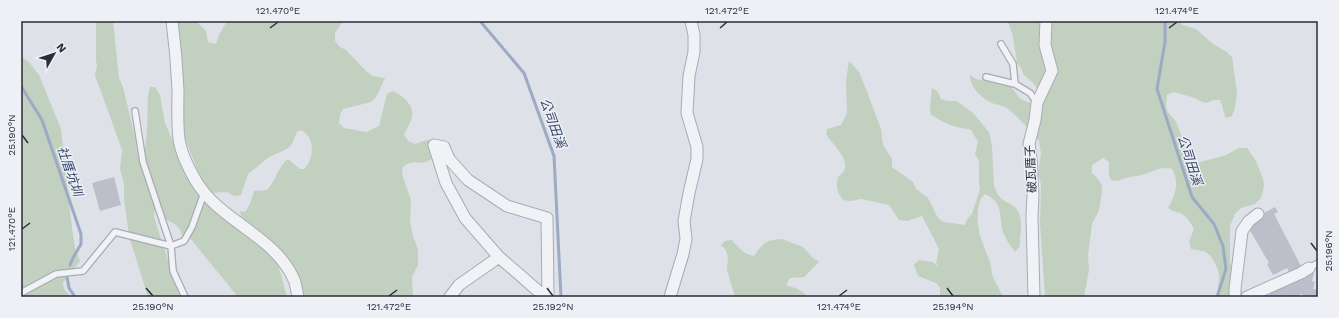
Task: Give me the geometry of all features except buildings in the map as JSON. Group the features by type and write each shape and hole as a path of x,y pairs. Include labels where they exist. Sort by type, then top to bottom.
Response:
{"street":[{"path":"172,21 178,88 179,140 185,159 204,193 222,210 270,248 286,266 295,283 298,297"},
{"path":"670,297 686,239 684,221 688,193 697,159 697,147 687,113 689,76 694,52 694,35 691,21"},
{"name":"破瓦厝子","path":"1034,297 1032,216 1033,195 1029,144 1035,120 1037,103 1052,71 1045,45 1046,21"},
{"path":"545,297 499,257 465,218 446,183 434,146 444,147 449,159 468,180 506,206 547,218 548,297"},
{"path":"1236,297 1235,289 1242,231 1249,221 1258,214"},
{"path":"450,297 459,285 499,257"},
{"path":"1247,297 1301,273 1314,265"}],"lane":[{"path":"1001,44 1013,64 1015,84"},
{"path":"986,77 1015,84 1030,93 1037,103"},
{"path":"135,111 143,162 171,246 173,271 185,297"},
{"path":"21,293 56,274 83,271 115,232 171,246 184,241 192,227 204,193"}],"green space":[{"path":"96,21 113,21 119,78 123,87 135,137 137,153 142,166 144,161 147,128 148,95 150,87 155,87 160,95 165,123 194,190 235,218 278,264 287,297 238,297 190,238 181,239 181,230 175,224 160,216 155,207 154,217 180,297 148,297 129,236 124,199 124,184 120,169 122,150 95,75 97,65"},
{"path":"176,21 196,21 206,31 208,42 216,44 227,21 343,21 335,33 335,41 366,71 373,76 385,78 376,97 371,102 343,109 340,115 339,123 344,128 366,132 379,126 387,94 392,91 403,97 411,108 411,119 404,135 408,141 415,144 427,140 434,140 433,158 421,163 411,162 407,164 403,167 402,174 411,200 410,222 418,250 418,265 412,277 413,297 299,297 281,252 241,216 240,211 245,212 250,204 254,191 267,190 288,159 300,169 304,169 310,160 312,149 309,138 301,130 297,132 292,144 287,149 269,157 248,174 241,195 235,196 225,192 210,193 201,179 172,106 172,85 179,39"},
{"path":"1008,21 1177,21 1183,25 1196,29 1213,44 1227,52 1232,57 1237,93 1235,108 1232,116 1226,118 1220,100 1213,100 1206,103 1174,92 1167,95 1166,106 1168,112 1176,122 1186,149 1197,163 1226,155 1239,148 1247,148 1256,161 1264,184 1263,192 1260,199 1255,204 1241,208 1235,214 1230,226 1230,263 1244,296 1217,297 1219,275 1214,261 1206,252 1191,249 1189,242 1194,229 1192,224 1182,214 1168,208 1176,189 1176,179 1172,169 1161,168 1118,181 1111,180 1109,175 1109,162 1103,158 1092,165 1092,173 1102,185 1102,193 1099,210 1092,224 1088,255 1089,270 1084,297 1045,297 1040,223 1041,184 1038,173 1041,154 1039,140 1033,138 1026,126 1008,109 992,103 980,95 974,88 970,79 970,75 976,79 1011,87 1019,98 1027,102 1032,103 1038,95 1037,88 1024,75 1017,63 1013,37"},
{"path":"21,57 29,62 39,75 61,129 72,228 75,248 80,261 63,283 64,289 71,297 21,297"},
{"path":"849,61 859,72 866,89 881,129 883,145 892,159 892,167 913,182 916,189 928,198 938,218 944,222 965,225 967,219 972,214 980,189 979,161 975,154 978,141 970,129 945,123 931,115 930,108 932,88 938,92 941,99 956,101 973,113 989,132 992,146 994,186 997,193 1003,200 1016,208 1021,220 1020,246 1015,252 1003,232 1000,210 996,201 985,194 979,203 979,231 991,264 992,275 1003,297 940,297 940,287 936,283 918,276 914,265 919,260 933,262 939,267 936,263 939,250 922,216 907,221 899,220 889,205 861,199 851,201 843,200 841,197 838,192 837,181 845,167 845,161 826,134 827,129 841,125 847,113 846,81"},
{"path":"782,239 803,247 819,262 804,277 790,278 786,285 798,289 809,297 735,297 727,270 728,257 726,250 721,245 725,241 732,240 744,252 754,256 768,241"}],"waterway":[{"name":"公司田溪","path":"480,21 524,73 554,156 561,297"},
{"name":"公司田溪","path":"1165,21 1165,42 1157,89 1192,197 1214,224 1223,246 1226,269 1217,297"},
{"name":"社厝坑圳","path":"21,86 42,120 81,234 81,244 70,265"},
{"name":"社厝坑圳","path":"67,277 69,288 75,297"}]}
